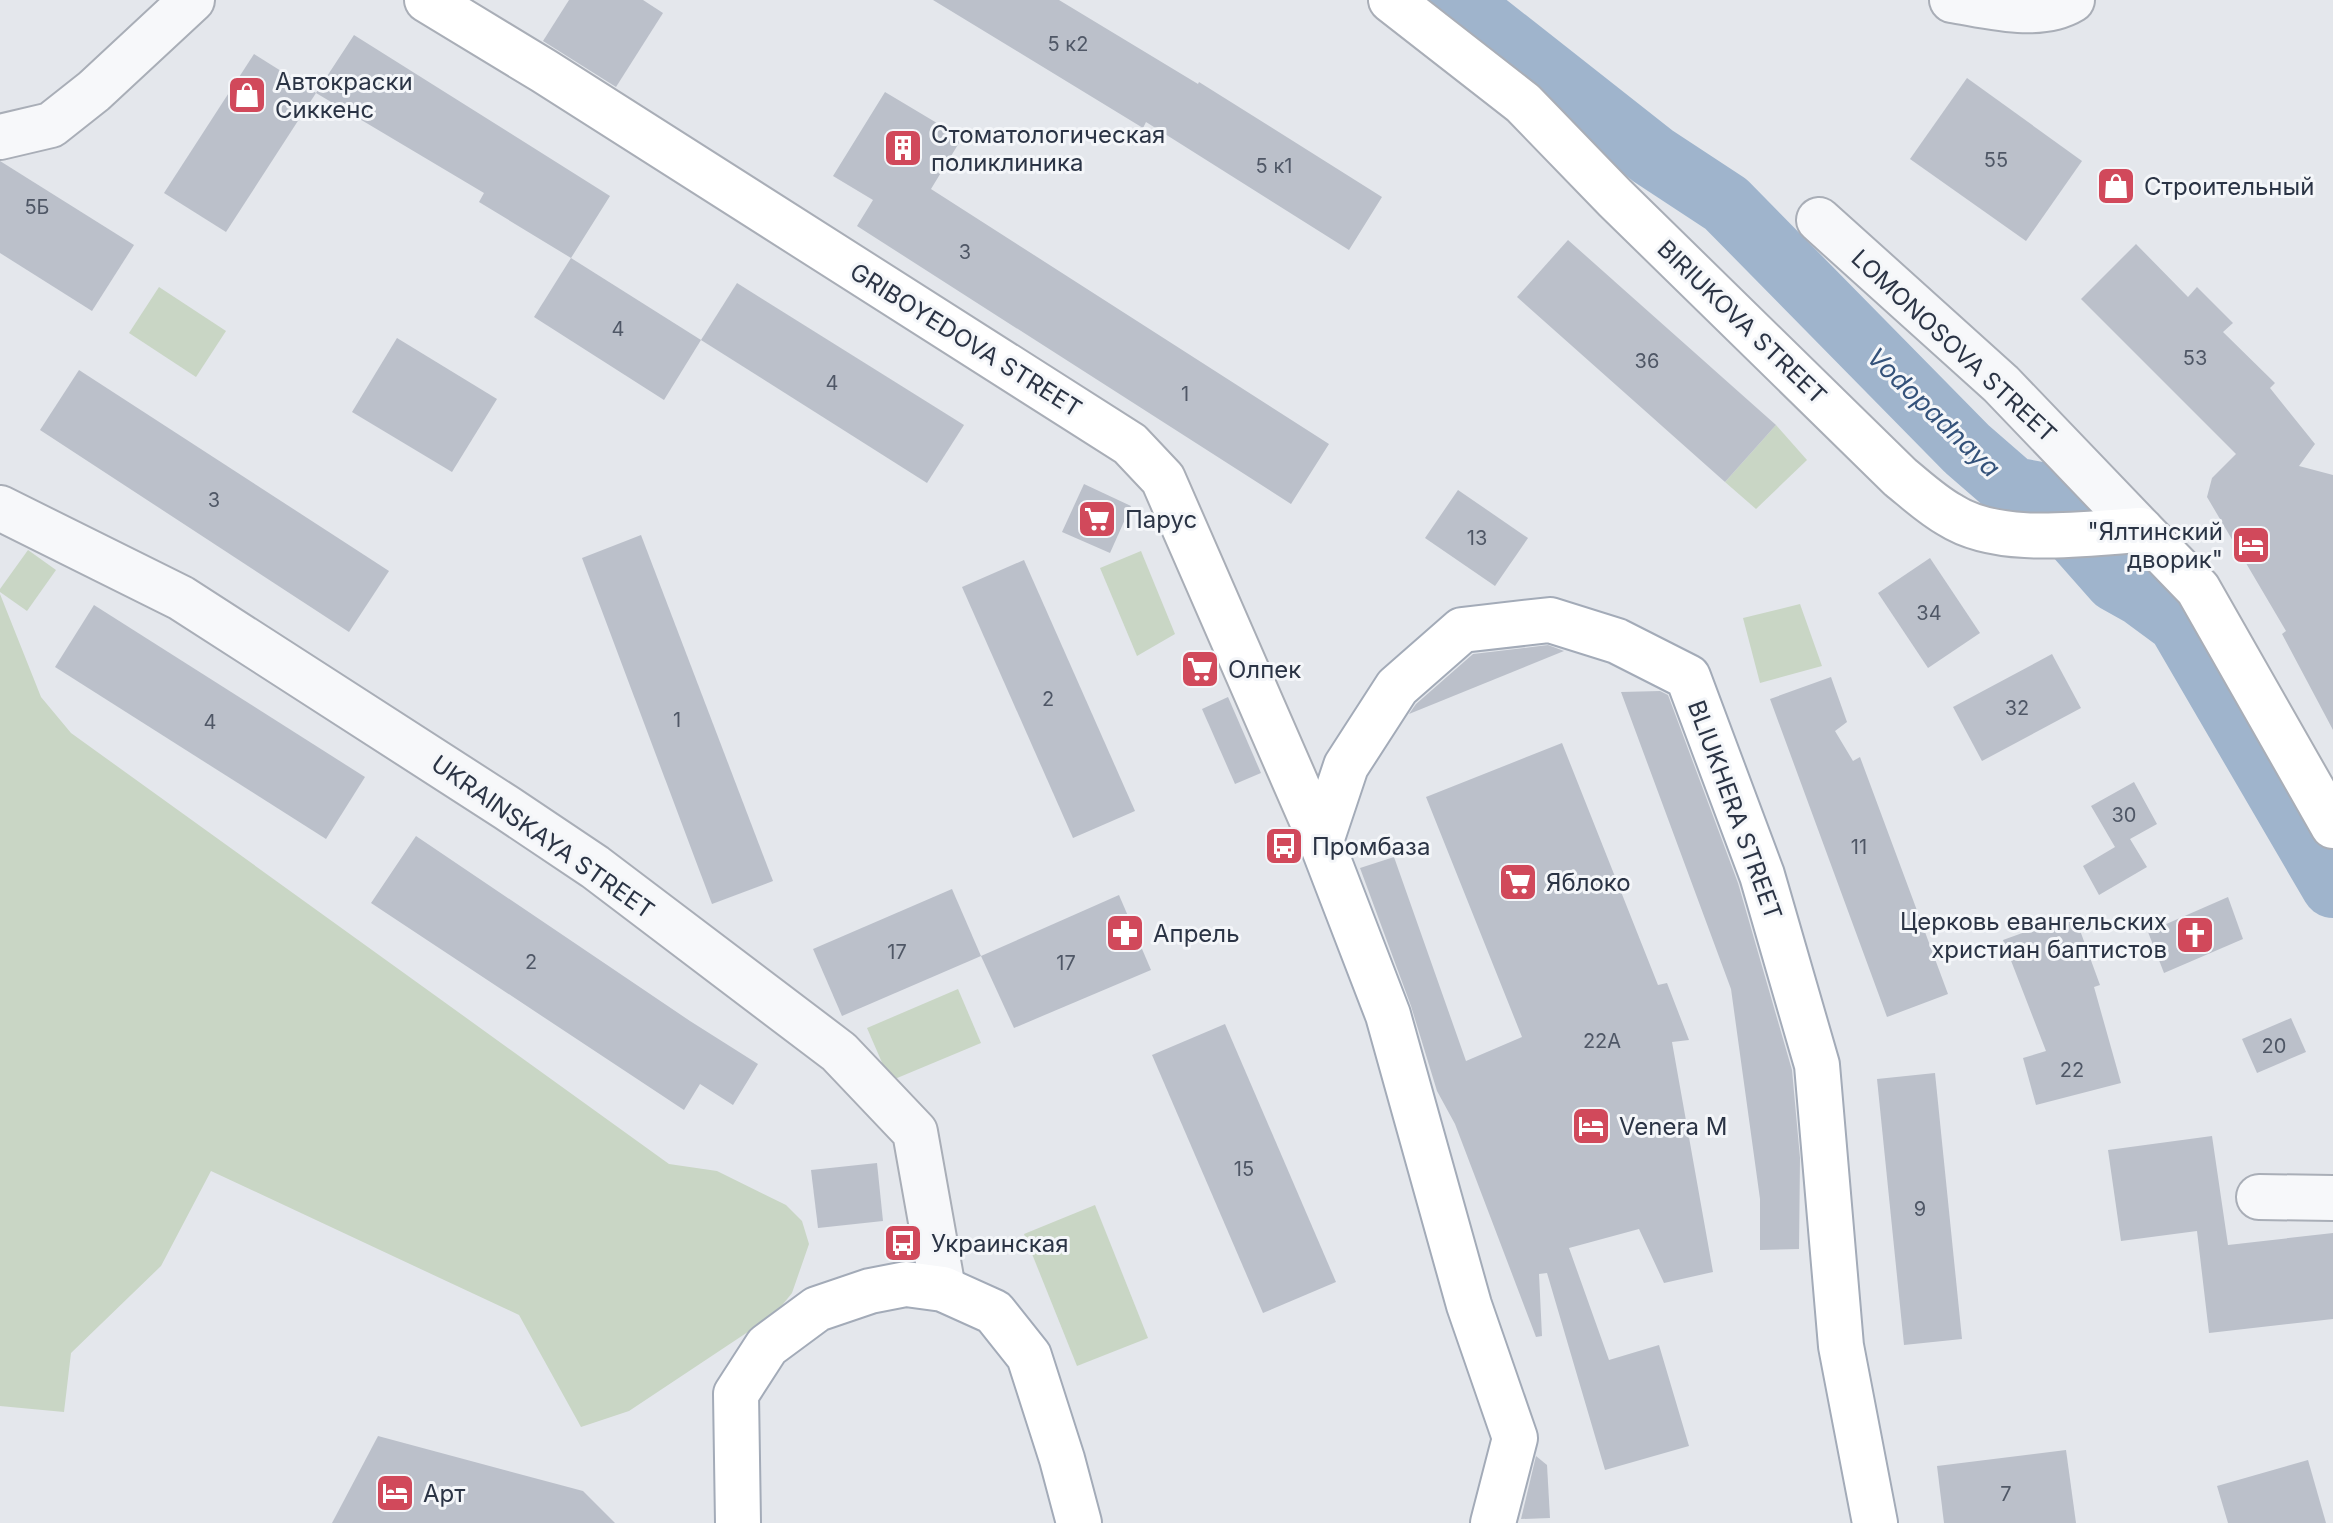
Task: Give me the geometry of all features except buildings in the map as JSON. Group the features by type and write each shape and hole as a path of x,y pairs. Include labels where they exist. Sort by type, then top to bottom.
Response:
{"main road":[{"name":"GRIBOYEDOVA STREET","path":"427,0 544,71 1130,444 1163,479 1321,841"},
{"name":"BIRIUKOVA STREET","path":"1391,0 1523,103 1615,198 1900,477 1951,517 1982,528 2031,536 2141,530"},
{"name":"LOMONOSOVA STREET","path":"2141,530 2198,589 2333,826"},
{"name":"BLIUKHERA STREET","path":"1321,841 1346,766 1397,687 1462,630 1550,620 1617,641 1688,677 1762,875 1817,1065 1841,1346 1875,1523"},
{"path":"1321,841 1388,1015 1469,1305 1515,1438 1493,1523"},
{"path":"738,1523 736,1394 767,1346 817,1309 870,1291 906,1284 943,1289 994,1312 1029,1356 1079,1523"}],"street":[{"path":"0,137 51,125 94,91 192,0"},
{"path":"1952,0 2006,9 2057,9 2072,0"},
{"name":"LOMONOSOVA STREET","path":"1819,220 2001,384 2141,530"},
{"name":"UKRAINSKAYA STREET","path":"0,508 181,598 507,808 595,867 839,1052 915,1132 943,1289"},
{"path":"2259,1197 2333,1198"}],"green space":[{"path":"159,287 226,331 196,377 129,333"},
{"path":"1776,425 1807,460 1756,509 1725,482"},
{"path":"28,550 56,570 27,611 0,589"},
{"path":"1141,551 1175,634 1137,656 1100,568"},
{"path":"0,594 41,697 71,733 669,1164 717,1171 786,1205 802,1221 809,1244 792,1293 775,1314 629,1411 581,1427 519,1315 211,1171 161,1266 71,1353 64,1412 0,1406"},
{"path":"1800,604 1822,666 1760,683 1743,618"},
{"path":"958,989 981,1043 890,1081 867,1028"},
{"path":"1095,1205 1148,1338 1077,1366 1024,1234"}],"waterway":[{"name":"Vodopadnaya","path":"1455,0 1653,156 1726,204 1967,449 2013,489 2040,494 2116,580 2179,622 2333,886"}],"place":[{"name":"Автокраски Сиккенс","path":"247,95"},
{"name":"Стоматологическая поликлиника","path":"903,148"},
{"name":"Строительный","path":"2116,186"},
{"name":"Парус","path":"1097,519"},
{"name":"\"Ялтинский дворик\"","path":"2251,545"},
{"name":"Олпек","path":"1200,669"},
{"name":"Промбаза","path":"1284,846"},
{"name":"Яблоко","path":"1518,882"},
{"name":"Апрель","path":"1125,933"},
{"name":"Церковь евангельских христиан баптистов","path":"2195,935"},
{"name":"Venera M","path":"1591,1126"},
{"name":"Украинская","path":"903,1243"},
{"name":"Арт","path":"395,1493"}]}
